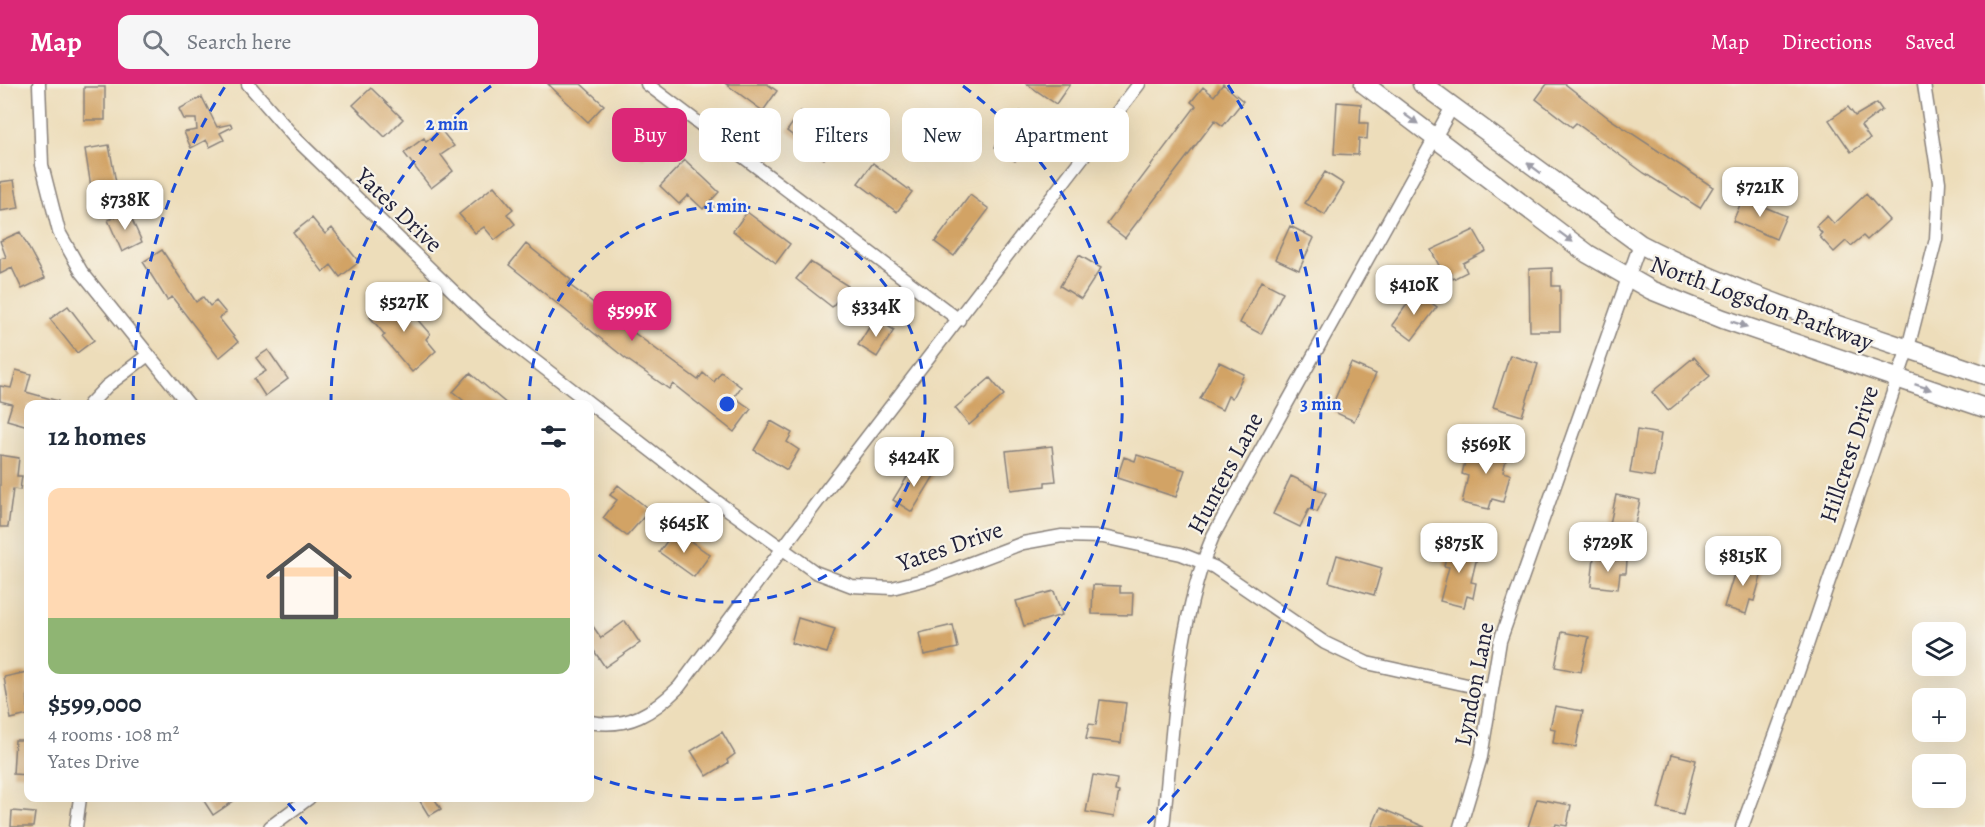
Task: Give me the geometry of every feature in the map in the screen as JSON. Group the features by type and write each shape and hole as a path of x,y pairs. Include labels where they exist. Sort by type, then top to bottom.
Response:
{"main road":[{"name":"North Logsdon Parkway","path":"1364,84 1437,137 1588,254 1628,278 1685,305 1985,408"},
{"name":"North Logsdon Parkway","path":"1422,84 1640,244 1709,278 1985,375"}],"street":[{"path":"39,84 42,165 59,232 81,271 185,400"},
{"name":"Yates Drive","path":"248,84 294,137 486,323 586,400"},
{"path":"647,84 959,320"},
{"path":"594,722 621,724 643,717 662,704 679,687 1139,84"},
{"name":"Hillcrest Drive","path":"1742,827 1801,665 1908,348 1936,239 1939,182 1924,84"},
{"name":"Hunters Lane","path":"1163,827 1184,638 1202,562 1213,536 1288,399 1452,107"},
{"name":"Lyndon Lane","path":"1460,827 1481,757 1490,690 1508,619 1548,511 1640,244"},
{"path":"94,400 107,386 147,355"},
{"name":"Yates Drive","path":"594,406 782,550 815,572 833,580 872,588 912,584 1004,549 1062,536 1103,537 1143,544 1202,562 1227,574 1325,643 1346,654 1388,669 1490,690"},
{"path":"76,827 79,802"},
{"path":"270,827 304,802"}],"building":[{"path":"548,84 581,84 604,105 588,122"},
{"path":"726,84 767,84 777,91 765,108 759,108"},
{"path":"1027,84 1070,84 1056,104"},
{"path":"1223,84 1243,101 1223,126 1215,120 1125,238 1107,224 1196,106 1191,102 1203,87 1214,96"},
{"path":"1547,84 1565,84 1610,119 1713,187 1700,208 1644,173 1576,123 1572,127 1536,99"},
{"path":"84,87 105,87 105,120 84,120"},
{"path":"371,88 403,119 385,137 353,105"},
{"path":"202,97 217,127 231,124 232,127 220,133 224,140 210,147 206,140 191,148 184,132 197,130 196,119 184,119 179,109"},
{"path":"1337,102 1361,104 1360,123 1368,123 1367,139 1359,138 1358,155 1334,154"},
{"path":"1877,103 1882,110 1861,126 1870,139 1851,152 1829,120 1848,107 1855,116"},
{"path":"793,122 793,136 787,131"},
{"path":"441,130 454,146 441,155 453,171 431,188 404,153 424,138 426,142"},
{"path":"109,145 117,188 92,193 85,149"},
{"path":"683,162 687,162 719,192 703,209 688,195 679,204 660,186"},
{"path":"873,163 912,192 897,212 858,183"},
{"path":"1325,172 1344,184 1325,215 1305,203"},
{"path":"14,180 19,208 0,211 0,182"},
{"path":"494,186 513,209 507,214 515,224 495,240 484,227 475,233 459,214"},
{"path":"1866,194 1889,220 1867,240 1863,236 1851,246 1846,241 1834,252 1819,236 1822,233 1816,226 1827,216 1834,224"},
{"path":"970,195 989,209 954,256 935,242"},
{"path":"1743,198 1786,216 1776,239 1733,221"},
{"path":"128,211 142,242 122,252 108,220"},
{"path":"747,212 790,244 776,263 733,231"},
{"path":"312,218 325,234 332,228 359,262 340,277 331,265 323,272 293,233"},
{"path":"1290,226 1314,238 1299,270 1275,259"},
{"path":"1474,230 1486,251 1463,263 1467,272 1453,279 1450,272 1444,275 1431,250"},
{"path":"20,232 45,278 22,289 12,268 0,274 0,259 6,257 0,241"},
{"path":"526,244 571,280 568,284 698,380 703,373 714,382 721,372 741,387 734,397 751,409 734,432 673,384 669,389 625,358 509,265"},
{"path":"162,250 196,302 203,297 210,306 216,301 226,313 219,318 238,342 219,358 172,297 167,300 143,262"},
{"path":"1079,255 1101,268 1081,299 1060,286"},
{"path":"810,262 848,286 832,307 796,279"},
{"path":"1552,268 1552,286 1560,286 1560,331 1530,331 1529,269"},
{"path":"1261,281 1283,292 1261,334 1240,323"},
{"path":"1416,292 1437,307 1412,340 1392,325"},
{"path":"396,295 430,334 426,339 436,351 412,372 382,337 385,335 370,317"},
{"path":"68,306 94,340 77,353 50,319"},
{"path":"875,318 894,330 877,357 858,345"},
{"path":"268,350 288,379 265,396 254,379 266,371 256,358"},
{"path":"1510,355 1538,364 1522,416 1493,407"},
{"path":"1694,357 1710,376 1668,411 1652,392"},
{"path":"1219,362 1244,374 1232,398 1228,396 1222,410 1200,399"},
{"path":"1351,363 1376,374 1354,421 1330,410"},
{"path":"16,370 31,374 26,392 54,400 24,400 24,425 7,420 12,404 0,401 0,386 11,388"},
{"path":"470,373 502,400 463,400 453,392"},
{"path":"990,378 1004,395 969,425 955,408"},
{"path":"771,421 792,433 787,442 799,450 787,470 754,450"},
{"path":"1637,430 1661,434 1654,477 1630,473"},
{"path":"1482,441 1509,447 1503,472 1510,474 1503,502 1492,499 1489,509 1462,503 1468,476 1462,474 1468,449 1479,452"},
{"path":"1052,446 1056,481 1045,482 1045,486 1011,490 1006,451"},
{"path":"0,455 19,458 17,476 22,476 20,490 13,489 8,527 0,527"},
{"path":"1137,455 1185,470 1176,497 1117,478 1124,457 1135,461"},
{"path":"915,464 934,476 912,512 893,500"},
{"path":"1291,476 1326,493 1317,512 1309,509 1300,527 1273,514"},
{"path":"618,485 650,510 627,536 603,518 617,500 610,495"},
{"path":"1616,495 1640,500 1633,534 1609,529"},
{"path":"675,530 710,555 694,577 659,552"},
{"path":"1449,542 1479,549 1471,582 1476,583 1473,598 1467,596 1464,607 1440,601 1449,567 1444,566"},
{"path":"1337,555 1382,568 1374,595 1329,582"},
{"path":"1594,557 1627,561 1626,573 1620,573 1618,589 1591,586"},
{"path":"1738,561 1763,569 1754,601 1750,600 1746,614 1724,607"},
{"path":"1093,585 1120,586 1120,593 1133,593 1132,615 1092,614"},
{"path":"1054,591 1062,615 1024,626 1016,601"},
{"path":"798,618 835,629 827,653 791,643"},
{"path":"625,621 640,643 605,667 594,651 594,628 601,638"},
{"path":"953,625 958,648 924,655 919,633"},
{"path":"1562,632 1589,637 1581,672 1555,667"},
{"path":"24,673 24,716 11,719 4,677"},
{"path":"1100,700 1126,703 1121,743 1086,739 1089,724 1096,725"},
{"path":"1555,706 1583,711 1576,747 1553,743 1555,729 1550,728"},
{"path":"722,732 735,754 727,760 728,763 707,776 691,751"},
{"path":"15,740 24,740 24,775 13,774"},
{"path":"1672,754 1696,760 1683,815 1658,809"},
{"path":"1093,775 1117,779 1115,791 1119,792 1114,817 1086,812"},
{"path":"1537,799 1571,805 1567,826 1556,824 1555,827 1528,827"},
{"path":"205,802 232,802 213,815"},
{"path":"420,802 437,802 441,809 429,816"},
{"path":"1380,808 1425,827 1372,827"},
{"path":"12,811 35,813 33,827 11,827"}]}
